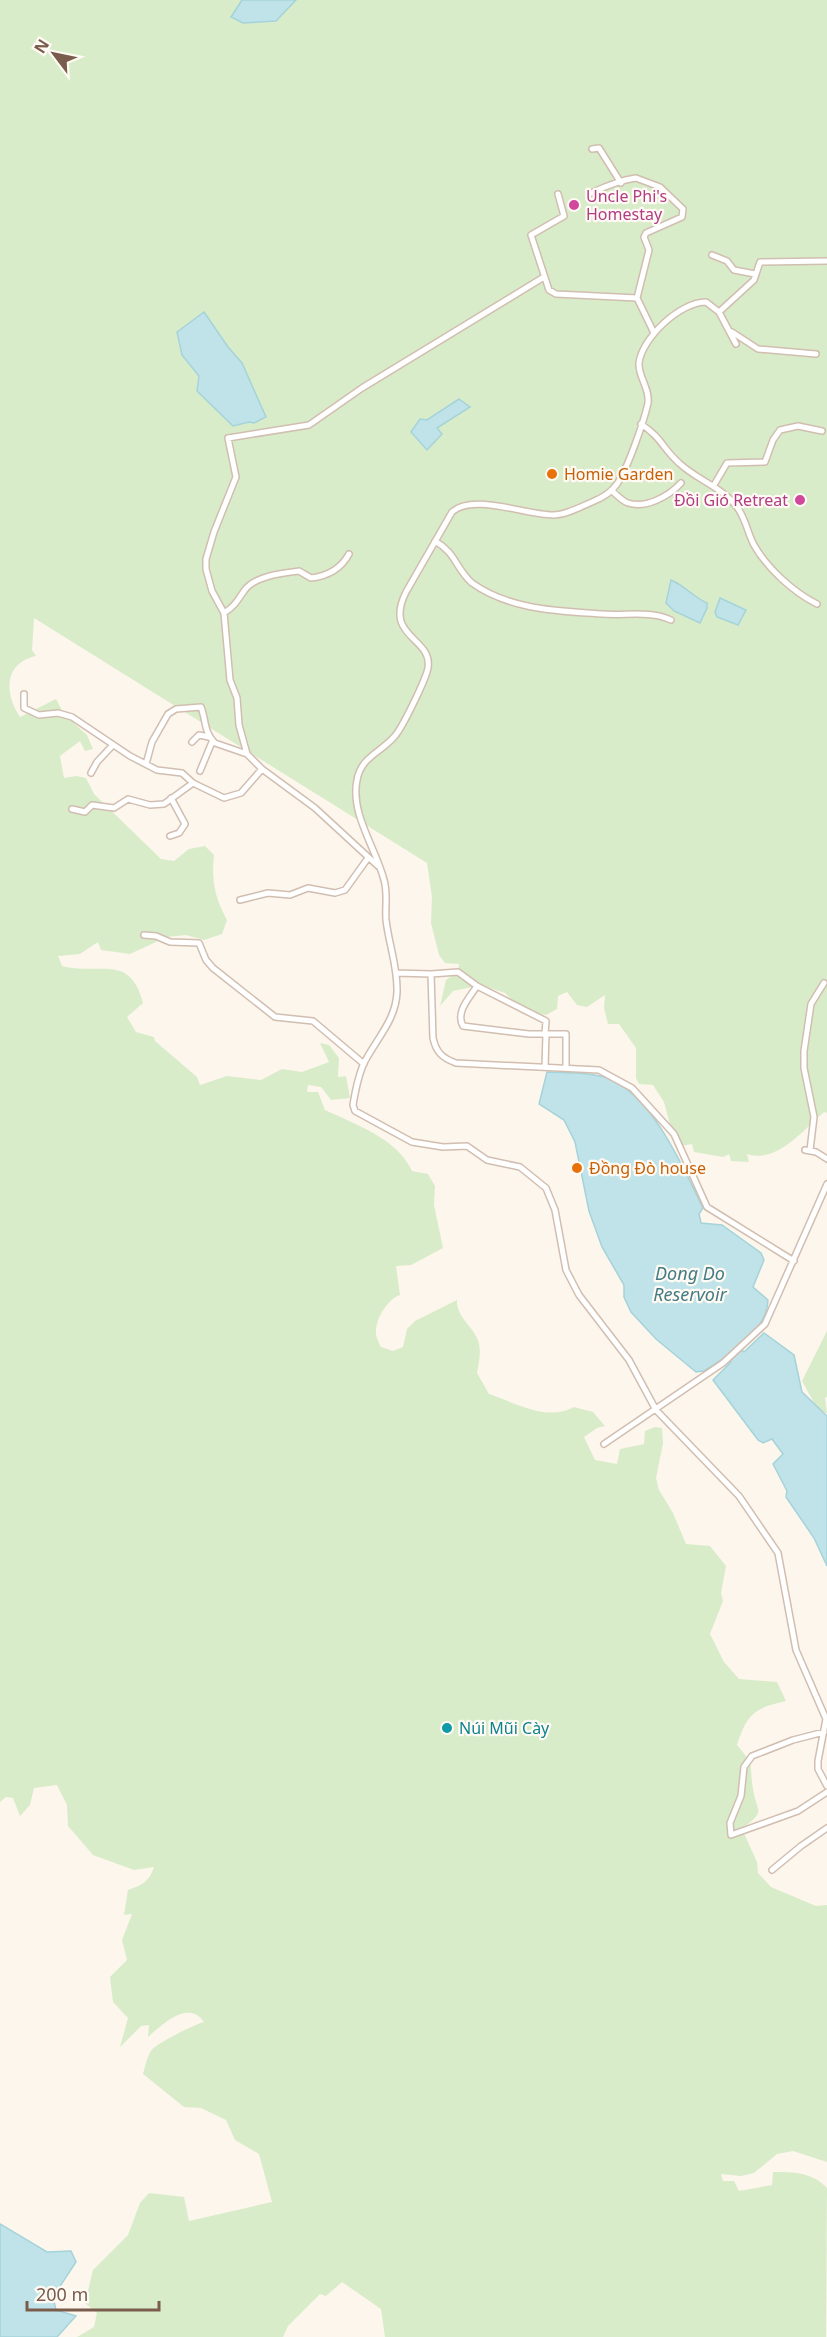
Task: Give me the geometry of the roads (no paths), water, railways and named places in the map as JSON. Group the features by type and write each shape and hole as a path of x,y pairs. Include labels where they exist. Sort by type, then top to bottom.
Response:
{"street":[{"path":"592,149 599,148 621,183"},
{"path":"591,193 611,183 621,183 636,178 652,182 666,191 684,213 682,218 646,233 644,237 649,250 637,298 654,333"},
{"path":"558,194 564,216 531,235 544,277 552,293 637,298"},
{"path":"712,255 727,261 734,270 755,274"},
{"path":"719,312 751,284 757,266 765,261 827,261"},
{"path":"380,867 315,808 262,769 247,754 239,725 237,698 230,680 224,613 212,591 206,559 236,477 228,438 309,425 362,388 544,277"},
{"path":"736,344 732,332 719,312 706,302 694,304 674,314 654,333 639,364 648,400 624,472 612,491 577,509 554,515 484,505 459,506 452,512 400,604 401,625 425,654 428,668 402,725 395,736 360,766 356,785 358,805 386,887 386,919 396,973 394,1013 364,1064 354,1095 356,1111 412,1142 444,1147 467,1146 487,1160 520,1167 546,1188 555,1210 568,1277 592,1314 629,1360 656,1410 739,1496 778,1553 796,1650 826,1719 818,1769 827,1786"},
{"path":"732,332 758,349 816,354"},
{"path":"641,424 663,441 678,462 714,485 740,512 753,543 765,558 791,588 817,604"},
{"path":"714,485 727,463 765,462 773,440 780,430 798,426 822,431"},
{"path":"612,491 624,501 639,504 662,498 681,483"},
{"path":"435,541 450,551 465,578 472,583 530,608 602,614 653,615 672,620"},
{"path":"224,613 235,606 244,591 254,582 299,571 311,578 326,575 339,568 349,554"},
{"path":"24,694 24,708 30,712 72,717 112,746 146,765 157,770 182,773 193,783 228,798 240,793 262,769"},
{"path":"146,765 152,742 164,719 172,710 201,707 212,739 200,771"},
{"path":"192,742 199,735 212,739 231,750 247,754"},
{"path":"92,773 97,762 112,746"},
{"path":"72,809 85,812 92,805 114,808 128,799 156,805 193,783"},
{"path":"170,836 179,833 184,824 171,798"},
{"path":"240,900 268,893 290,895 308,888 340,893 345,890 368,858"},
{"path":"144,935 156,936 170,942 199,943 206,960 213,968 266,1011 280,1018 312,1021 364,1064"},
{"path":"396,973 458,972 477,986 546,1021 545,1067"},
{"path":"431,974 433,1038 436,1048 443,1057 456,1063 566,1067 599,1071 639,1093 674,1134 707,1207 794,1261"},
{"path":"824,983 811,1004 804,1051 804,1068 814,1118 807,1150 827,1159"},
{"path":"477,986 462,1008 460,1022 463,1026 478,1030 568,1035 566,1067"},
{"path":"604,1444 723,1363 765,1324 827,1184"},
{"path":"824,1732 793,1740 752,1756 748,1760 744,1767 741,1796 730,1823 731,1835 798,1811 827,1792"},
{"path":"772,1870 827,1828"}],"water":[{"path":"242,0 296,0 276,21 243,23 231,17"},
{"path":"204,312 242,363 266,417 254,423 233,426 197,391 199,376 182,355 177,332"},
{"path":"459,399 470,407 437,428 442,434 427,450 411,432 420,419 427,420"},
{"path":"671,580 707,603 700,623 674,611 666,603"},
{"path":"720,598 746,610 738,625 717,617 715,612"},
{"name":"Dong Do Reservoir","path":"547,1072 601,1076 624,1087 652,1116 676,1153 703,1208 699,1214 701,1223 722,1225 761,1253 764,1260 753,1287 768,1300 767,1308 762,1321 738,1346 744,1352 764,1333 794,1355 802,1392 827,1416 827,1566 814,1538 786,1497 787,1491 773,1464 783,1454 772,1439 763,1443 758,1440 713,1380 731,1362 726,1357 704,1371 696,1372 656,1339 631,1312 624,1297 624,1285 602,1247 589,1211 575,1142 564,1120 539,1104"},
{"path":"0,2224 47,2252 71,2251 76,2262 53,2297 56,2310 76,2316 57,2337 0,2337"}],"place":[{"name":"Uncle Phi's Homestay","path":"574,205"},
{"name":"Homie Garden","path":"552,474"},
{"name":"Đồi Gió Retreat","path":"800,500"},
{"name":"Đồng Đò house","path":"577,1168"},
{"name":"Núi Mũi Cày","path":"447,1728"}]}
